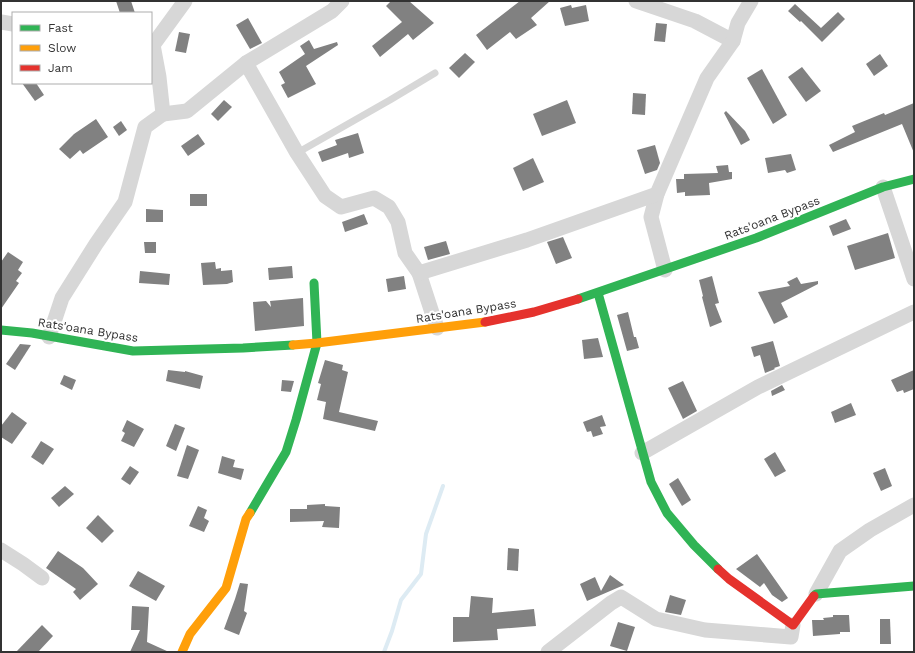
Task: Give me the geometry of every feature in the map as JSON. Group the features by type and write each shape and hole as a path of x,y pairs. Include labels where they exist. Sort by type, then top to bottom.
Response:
{"street":[{"path":"163,114 159,77 152,45 185,1"},
{"path":"49,337 62,298 96,244 126,202 145,127 163,114 187,111 246,63 332,11 342,1"},
{"path":"636,1 695,21 732,41"},
{"path":"665,270 650,217 657,194 707,78 732,41 738,23 751,1"},
{"path":"1,22 12,24"},
{"path":"246,63 298,153 325,196 341,207 374,198 388,207 398,222 405,253 419,273 437,328"},
{"name":"Rats'oana Bypass","path":"3,334 32,333 133,351 243,348 317,343 473,324 534,312 598,293 756,238 883,187 914,179"},
{"path":"883,187 914,279"},
{"path":"419,273 527,240 657,194"},
{"path":"182,652 190,634 226,588 246,519 286,452 317,343 314,283"},
{"path":"598,293 651,482 667,512 694,545 729,579 793,625"},
{"path":"642,453 758,387 914,312"},
{"path":"548,652 611,603 621,597 656,619 705,630 791,637 793,625 816,594 840,551 870,530 914,505"},
{"path":"1,550 24,564 42,578"},
{"path":"816,594 914,586"}],"lane":[{"path":"298,153 435,73"}],"building":[{"path":"116,1 131,1 135,12 120,12"},
{"path":"391,1 409,1 434,23 413,40 408,34 380,57 372,46 402,22 386,6"},
{"path":"520,1 550,1 531,18 537,25 516,39 510,32 487,50 476,35"},
{"path":"795,4 821,28 838,12 845,19 822,42 801,21 800,22 788,11"},
{"path":"571,5 572,8 586,5 589,21 565,26 560,8"},
{"path":"248,18 262,43 250,49 236,25"},
{"path":"656,23 667,24 665,42 654,41"},
{"path":"179,32 190,34 186,53 175,51"},
{"path":"309,40 314,49 337,42 338,45 306,66 316,84 288,98 281,85 285,83 279,72 305,54 300,46"},
{"path":"465,53 475,62 459,78 449,68"},
{"path":"880,54 888,66 874,76 866,64"},
{"path":"802,67 821,91 806,102 788,77"},
{"path":"762,69 787,115 773,124 747,78"},
{"path":"23,84 37,84 44,95 35,101"},
{"path":"633,93 646,94 645,115 632,114"},
{"path":"224,100 232,107 218,121 211,114"},
{"path":"567,100 576,123 542,136 533,114"},
{"path":"914,103 914,153 902,124 833,152 829,145 855,132 852,126"},
{"path":"726,111 745,131 750,140 741,145 724,113"},
{"path":"96,119 108,137 83,154 80,150 70,159 59,149 74,134"},
{"path":"121,121 127,130 119,136 113,127"},
{"path":"358,133 364,153 349,158 348,153 322,162 318,152 337,145 335,140"},
{"path":"198,134 205,144 188,156 181,146"},
{"path":"655,145 660,163 657,170 645,174 637,150"},
{"path":"791,154 796,170 787,173 785,170 768,173 765,158"},
{"path":"533,158 544,182 523,191 513,168"},
{"path":"728,165 729,172 732,172 732,179 709,183 710,195 685,196 685,192 677,193 676,179 684,179 684,174 718,173 716,166"},
{"path":"190,194 207,194 207,206 190,206"},
{"path":"146,209 163,210 163,222 146,222"},
{"path":"364,214 368,224 345,232 342,222"},
{"path":"846,219 851,229 833,236 829,226"},
{"path":"888,233 895,258 855,270 847,246"},
{"path":"563,237 572,258 556,264 547,242"},
{"path":"446,241 450,254 428,260 424,247"},
{"path":"144,242 156,242 156,253 145,253"},
{"path":"8,252 23,262 18,270 22,273 16,281 19,283 1,309 1,262"},
{"path":"215,262 216,269 221,268 221,271 232,270 233,282 227,284 203,285 201,263"},
{"path":"292,266 293,278 269,280 268,268"},
{"path":"140,271 170,274 169,285 139,283"},
{"path":"404,276 406,289 388,292 386,279"},
{"path":"712,276 719,303 715,304 722,322 710,327 699,280"},
{"path":"797,277 801,284 818,281 818,284 781,303 788,317 774,324 758,292 790,286 787,282"},
{"path":"303,298 304,326 255,331 253,302 266,301 271,307 270,301"},
{"path":"628,312 634,337 636,337 639,348 627,351 617,315"},
{"path":"598,338 603,357 584,359 582,340"},
{"path":"773,341 780,366 765,373 760,355 754,357 751,347"},
{"path":"20,344 31,345 15,370 6,364"},
{"path":"325,360 343,365 342,370 348,372 339,412 378,421 375,431 323,419 326,402 317,400 321,384 318,383"},
{"path":"168,370 185,371 203,376 200,389 166,381"},
{"path":"914,370 914,389 904,393 903,390 897,392 891,380"},
{"path":"64,375 76,380 72,390 60,384"},
{"path":"282,380 294,381 291,392 281,391"},
{"path":"683,381 697,411 683,419 668,388"},
{"path":"782,385 785,390 772,396 771,391"},
{"path":"851,403 856,415 835,423 831,412"},
{"path":"12,412 27,423 12,444 1,437 1,426"},
{"path":"602,415 606,426 600,427 603,434 593,437 591,431 587,432 583,422"},
{"path":"127,420 144,429 134,447 121,441 125,433 122,431"},
{"path":"175,424 185,428 176,451 166,446"},
{"path":"41,441 54,449 43,465 31,457"},
{"path":"187,445 199,450 188,479 177,476"},
{"path":"775,452 786,471 775,477 764,459"},
{"path":"222,456 235,460 233,467 244,469 241,480 218,473"},
{"path":"130,466 139,472 130,485 121,479"},
{"path":"885,468 892,486 881,491 873,473"},
{"path":"678,478 691,500 682,506 669,484"},
{"path":"65,486 74,494 59,507 51,498"},
{"path":"325,504 325,506 340,507 339,528 322,527 324,521 290,522 290,509 307,509 307,505"},
{"path":"198,506 207,510 204,518 209,521 204,532 189,526"},
{"path":"98,515 114,531 102,543 86,528"},
{"path":"508,548 519,549 518,571 507,570"},
{"path":"58,551 83,568 98,584 80,600 73,592 76,589 46,568"},
{"path":"757,554 788,598 782,602 772,595 764,583 760,587 736,569"},
{"path":"138,571 165,586 156,601 129,586"},
{"path":"610,575 624,585 587,601 580,584 595,577 601,591"},
{"path":"240,583 248,584 244,611 247,613 239,635 224,629"},
{"path":"670,595 686,600 681,615 665,612"},
{"path":"471,596 493,598 492,613 534,609 536,626 497,629 498,640 453,642 453,617 469,617"},
{"path":"132,606 149,607 147,642 169,652 130,652 140,630 131,630"},
{"path":"833,615 849,615 850,632 813,636 812,620 824,620 823,618 833,617"},
{"path":"880,619 890,619 891,644 880,644"},
{"path":"618,622 635,627 627,651 610,646"},
{"path":"42,625 53,636 38,652 16,652"}],"waterway":[{"path":"384,652 401,600 421,574 426,534 443,486"}],"traffic: fast":[{"path":"578,299 756,238 883,187 914,179"},
{"path":"250,513 286,452 296,420 317,343 314,283"},
{"path":"598,293 651,482 667,513 694,545 718,569"},
{"path":"1,330 32,333 133,351 293,345"},
{"path":"814,596 816,594 914,586"}],"traffic: slow":[{"path":"293,345 485,322"},
{"path":"182,652 190,634 226,588 246,519 250,513"}],"traffic: jam":[{"path":"485,322 534,312 578,299"},
{"path":"718,569 729,579 793,625 814,596"}]}
